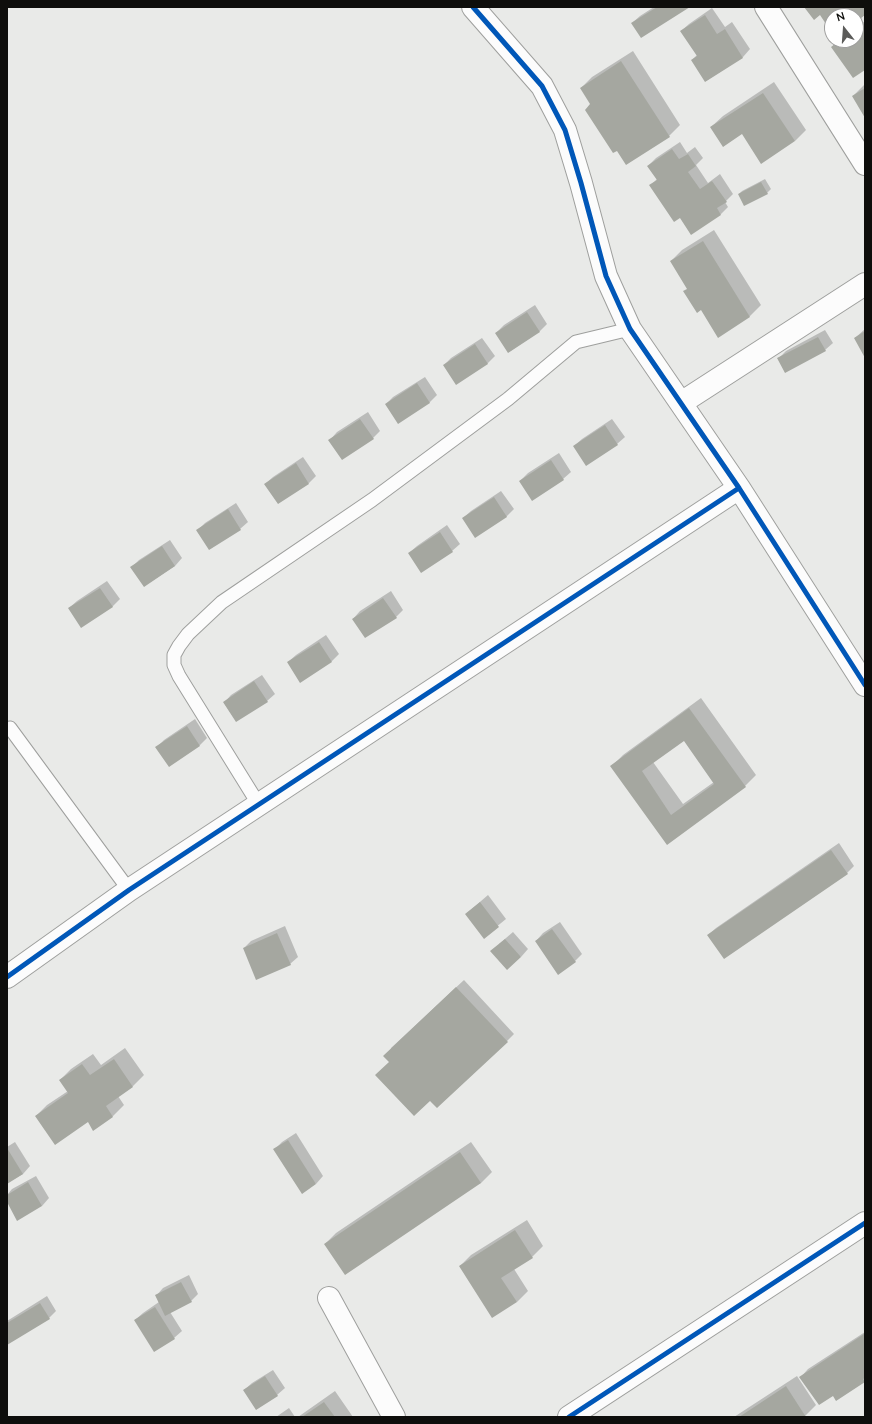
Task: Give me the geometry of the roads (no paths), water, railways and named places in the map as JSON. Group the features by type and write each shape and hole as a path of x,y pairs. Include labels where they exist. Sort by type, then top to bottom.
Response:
{"street":[{"path":"473,7 542,86 565,130 581,182 606,276 630,329 739,488 865,685"},
{"path":"766,7 865,164"},
{"path":"681,403 865,284"},
{"path":"7,976 129,890 739,488"},
{"path":"569,1417 865,1223"},
{"path":"329,1298 394,1417"}],"lane":[{"path":"259,805 179,676 174,665 174,655 188,634 222,602 372,500 508,399 576,342 630,329"},
{"path":"10,728 129,890"}]}
